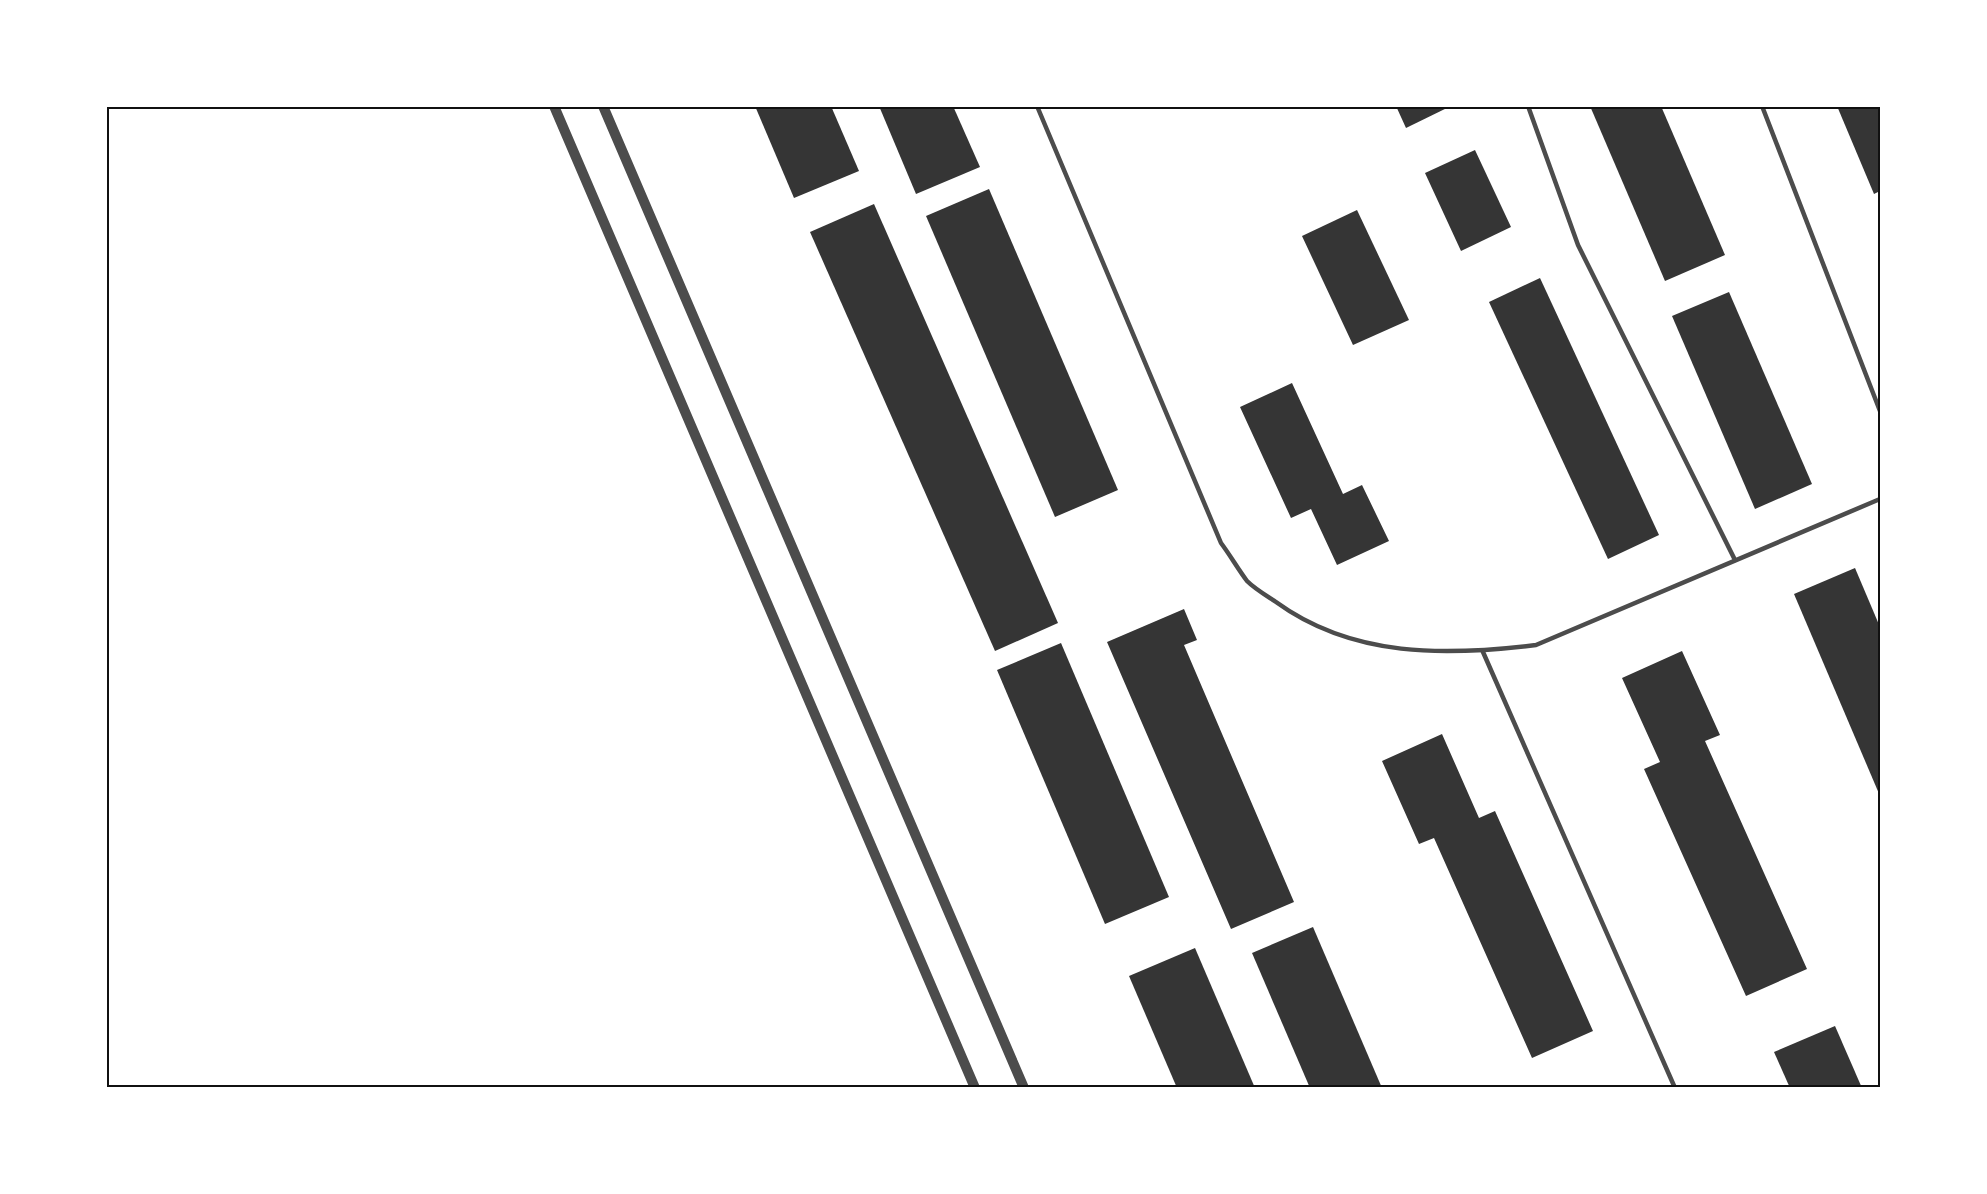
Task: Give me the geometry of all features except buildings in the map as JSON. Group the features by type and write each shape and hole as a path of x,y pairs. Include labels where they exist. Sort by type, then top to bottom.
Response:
{"street":[{"path":"554,106 975,1088"},
{"path":"603,106 1024,1088"}],"lane":[{"path":"1037,106 1221,543 1248,582 1288,611 1328,632 1376,644 1433,653 1483,652 1536,645 1881,499"},
{"path":"1528,106 1578,246 1735,560"},
{"path":"1762,106 1881,411"},
{"path":"1483,652 1675,1088"}]}
